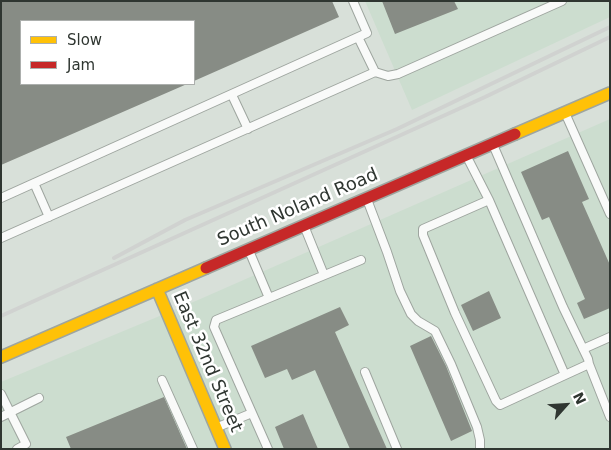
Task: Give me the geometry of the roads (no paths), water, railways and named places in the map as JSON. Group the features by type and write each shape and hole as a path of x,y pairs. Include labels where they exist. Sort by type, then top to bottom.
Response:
{"main road":[{"name":"South Noland Road","path":"1,357 610,93"},
{"name":"East 32nd Street","path":"157,289 225,449"}],"lane":[{"path":"1,198 367,33 353,1"},
{"path":"1,238 375,72 388,76 398,74 562,1"},
{"path":"358,37 375,72"},
{"path":"232,95 248,129"},
{"path":"565,112 610,214"},
{"path":"493,144 563,307 583,348 610,417"},
{"path":"466,155 489,200 565,375"},
{"path":"34,183 49,217"},
{"path":"366,198 388,252 400,291 411,314 418,321 435,331 451,364 476,427 480,440 480,449"},
{"path":"489,200 423,229 423,236 455,313 496,400 500,405 588,364"},
{"path":"304,225 324,275"},
{"path":"248,249 269,298"},
{"path":"268,449 214,327 216,320 361,260"},
{"path":"583,348 610,337"},
{"path":"364,372 398,449"},
{"path":"162,380 193,449"},
{"path":"1,394 26,444 17,449"},
{"path":"1,417 39,398"},
{"path":"217,428 252,412"}],"railway":[{"path":"114,258 185,220 397,129 610,27"},
{"path":"1,316 485,97 610,37"}]}
